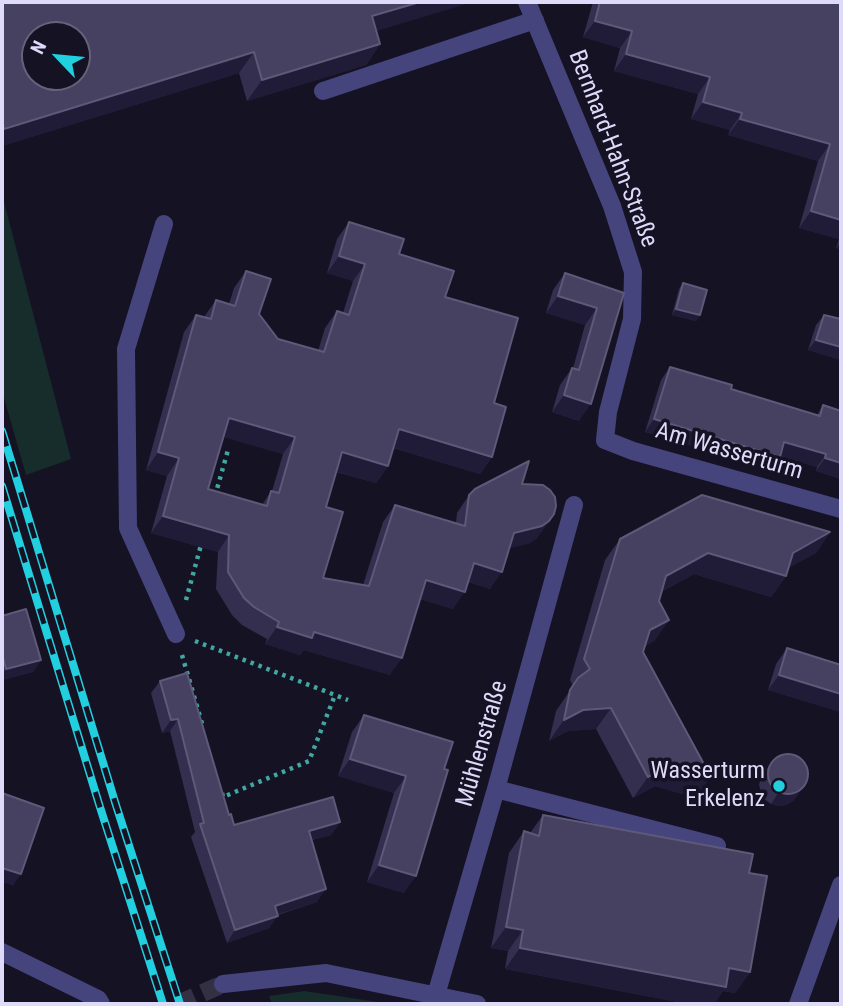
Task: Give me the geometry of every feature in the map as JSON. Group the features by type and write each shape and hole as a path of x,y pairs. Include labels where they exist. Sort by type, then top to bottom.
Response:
{"street":[{"name":"Bernhard-Hahn-Straße","path":"527,2 612,206 633,272 632,319 608,412 605,440"},
{"path":"323,91 535,20"},
{"path":"164,224 126,349 128,528 176,634"},
{"name":"Am Wasserturm","path":"605,440 634,451 841,509"},
{"name":"Mühlenstraße","path":"436,995 574,505"},
{"path":"496,789 717,846"},
{"path":"798,1004 841,885"},
{"path":"2,953 98,999 101,1004"},
{"path":"223,984 326,973 477,1004"}],"path":[{"path":"213,502 228,450"},
{"path":"202,542 176,634 205,734"},
{"path":"176,634 348,700"},
{"path":"219,785 223,797 309,761 335,695"}],"green space":[{"path":"2,194 71,459 26,475 2,391"},
{"path":"304,991 390,1004 272,1004 269,996"}],"building":[{"path":"2,2 420,2 372,16 380,44 262,80 254,52 4,129"},
{"path":"600,2 841,2 841,220 811,211 830,144 740,119 742,113 703,102 710,77 626,54 632,31 595,21"},
{"path":"349,222 404,239 399,254 454,271 445,297 518,318 494,403 506,407 492,457 399,429 388,466 342,452 326,507 343,512 323,578 369,586 395,505 465,526 469,495 475,489 529,461 522,484 543,485 555,497 554,514 549,521 542,526 514,533 502,572 474,563 465,592 426,580 402,658 314,632 312,638 277,627 279,622 244,598 228,572 229,535 163,516 179,458 158,452 196,315 211,319 216,300 235,306 246,271 271,279 259,314 278,339 324,352 337,311 349,315 365,264 339,256","holes":["229,418 295,437 279,493 271,491 267,506 208,489"]},
{"path":"565,273 624,293 591,404 564,395 572,368 579,370 597,308 558,296"},
{"path":"683,283 707,290 700,315 676,309"},
{"path":"824,315 841,319 841,347 816,340"},
{"path":"670,367 732,385 731,389 820,416 823,405 841,411 841,463 825,458 826,454 784,442 780,457 654,419"},
{"path":"702,495 830,532 793,553 786,576 708,553 666,576 659,601 669,620 650,630 643,652 711,777 670,765 648,777 611,708 583,710 564,720 570,690 578,678 590,669 584,659 620,539"},
{"path":"26,609 41,660 6,669 2,654 2,616"},
{"path":"787,648 841,665 841,694 779,675"},
{"path":"187,673 234,825 333,797 340,822 309,831 326,889 275,906 278,916 235,930 200,824 204,823 178,719 171,720 160,681"},
{"path":"364,715 453,742 444,769 448,770 416,876 379,865 406,776 350,759"},
{"path":"788,754 802,760 808,774 802,788 788,794 774,788 768,774 774,760"},
{"path":"2,793 44,808 21,874 2,868"},
{"path":"543,815 753,854 749,873 767,876 750,972 729,968 726,987 520,948 523,930 506,927 524,831 539,836"}],"tunnel":[{"path":"178,1004 223,984"}],"railway":[{"path":"2,431 115,802 180,1004"},
{"path":"2,486 163,1004"}],"place":[{"name":"Wasserturm Erkelenz","path":"779,786"}]}
